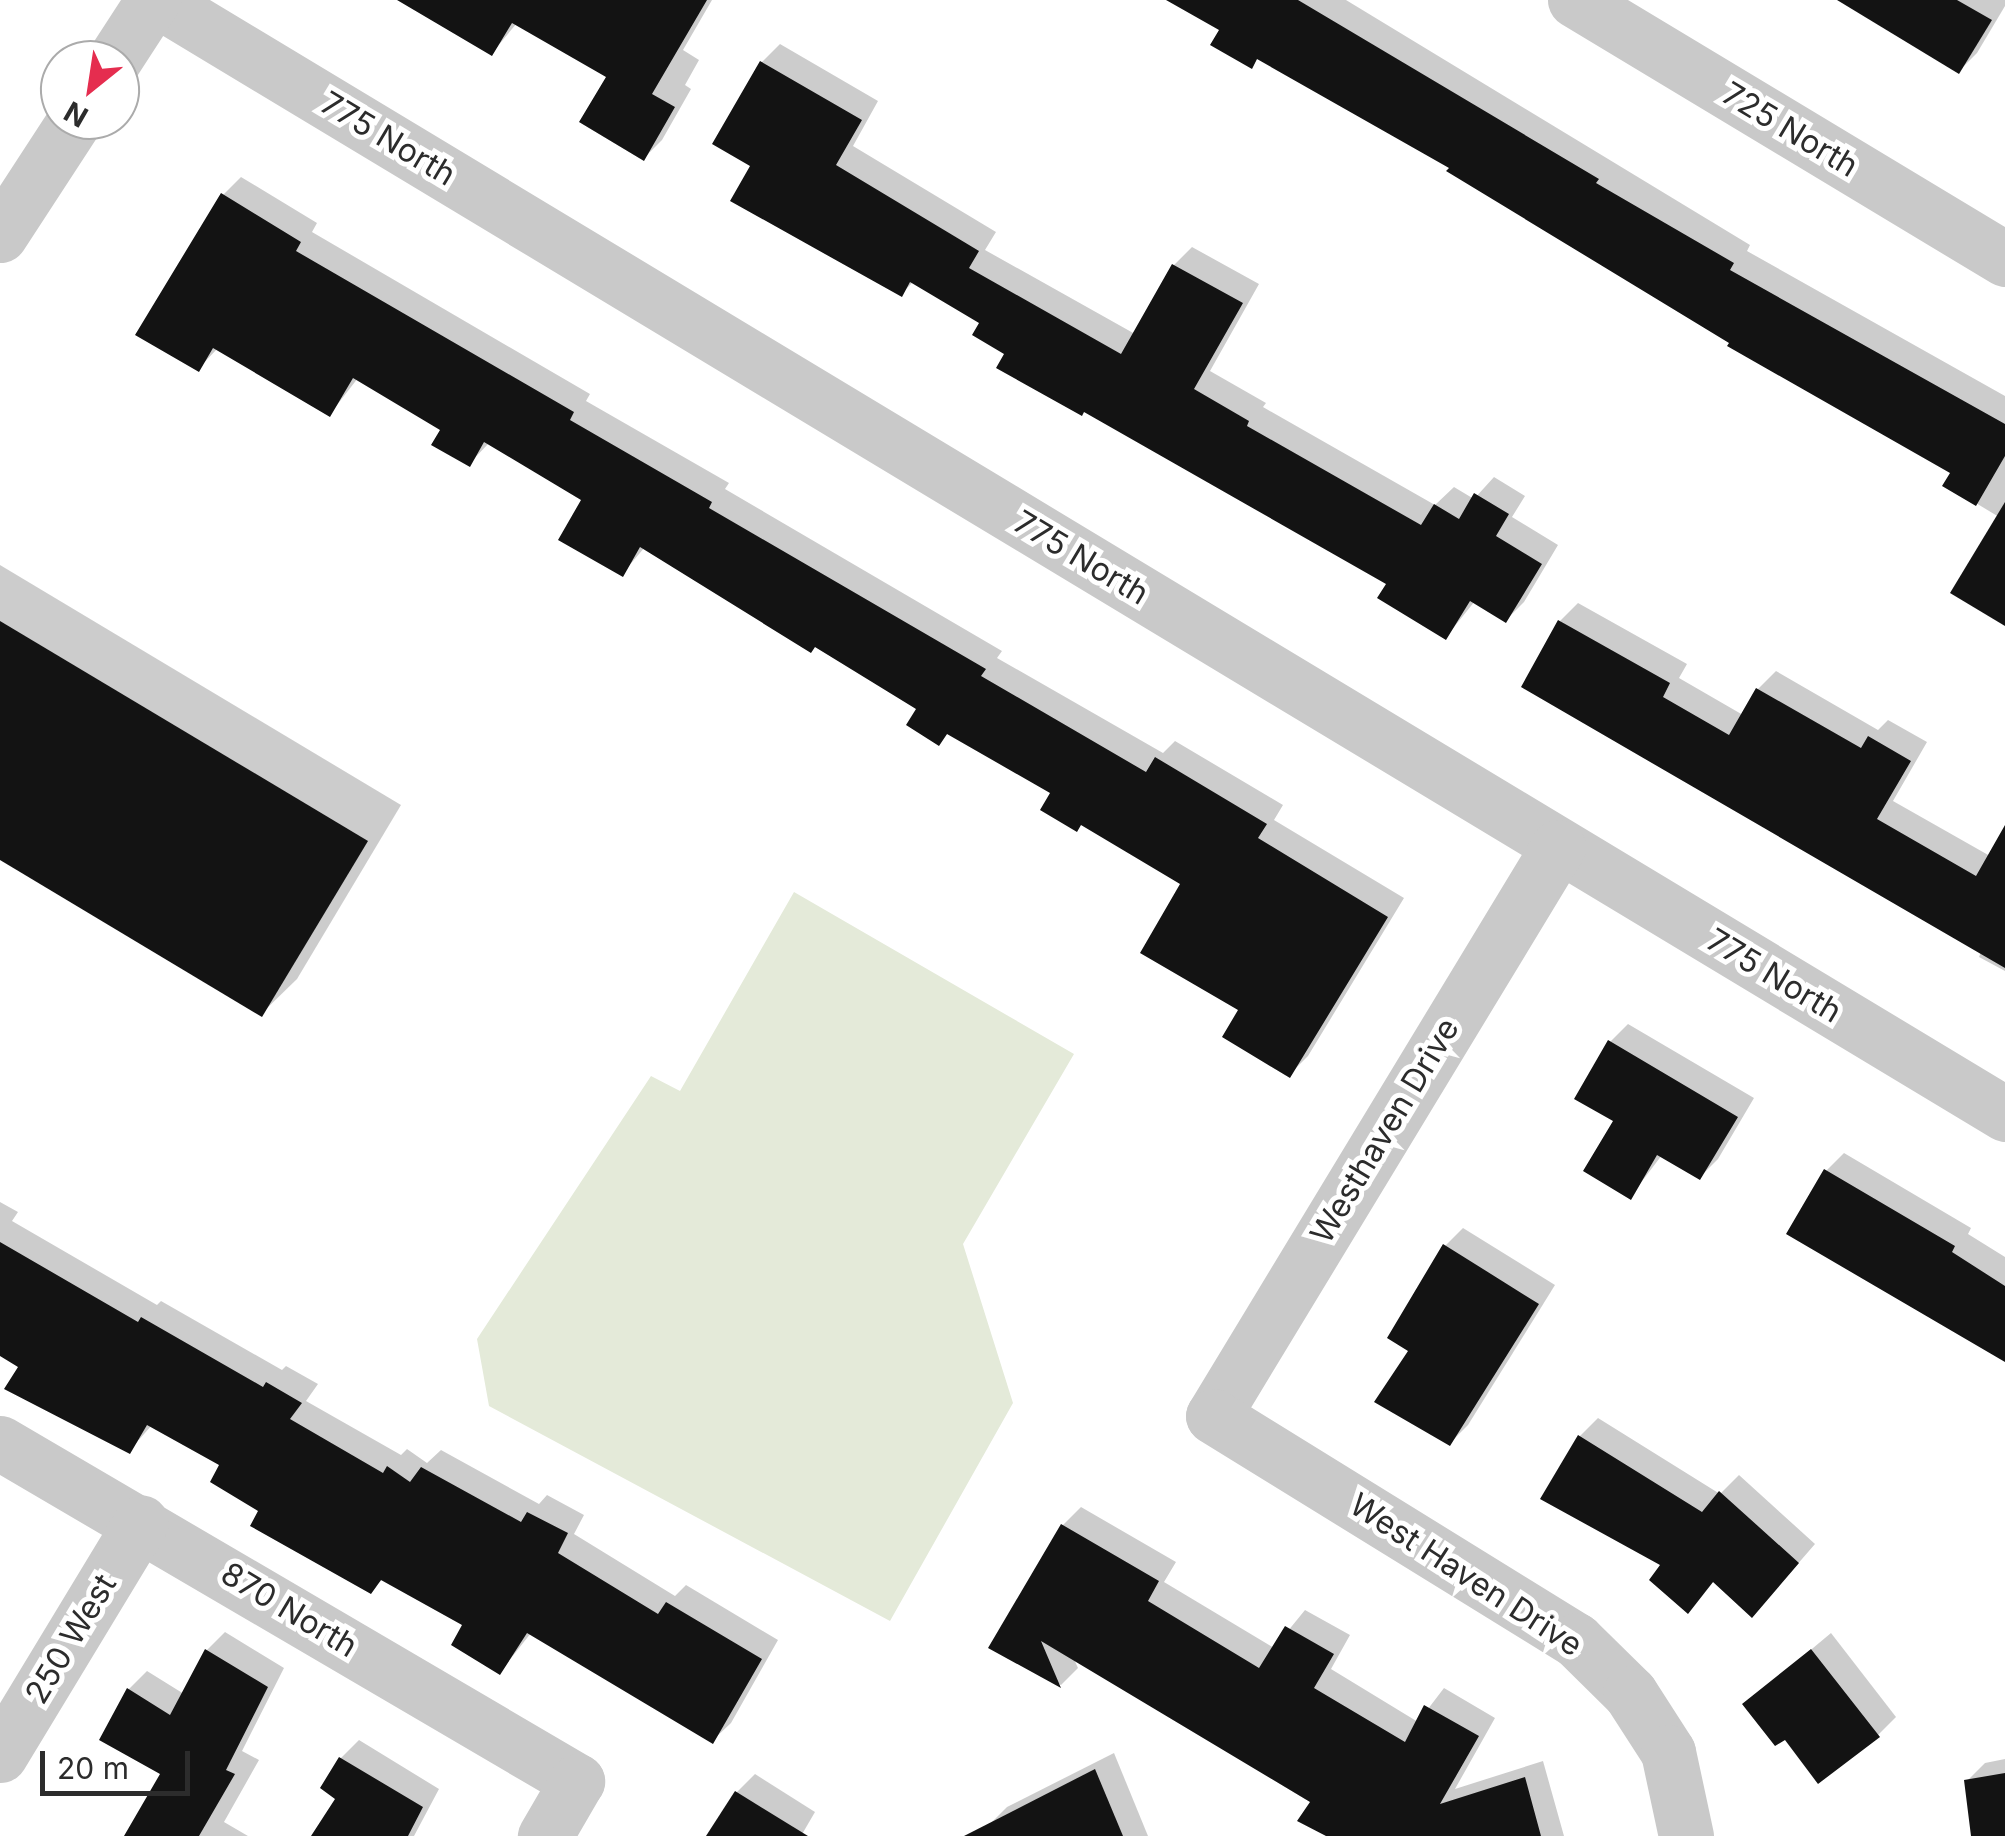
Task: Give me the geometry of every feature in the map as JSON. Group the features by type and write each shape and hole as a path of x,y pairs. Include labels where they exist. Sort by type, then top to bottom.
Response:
{"street":[{"path":"128,40 155,0"},
{"name":"775 North","path":"155,0 2005,1114"},
{"name":"725 North","path":"1575,0 2005,259"},
{"path":"0,236 62,140"},
{"name":"Westhaven Drive","path":"1213,1416 1558,847"},
{"name":"West Haven Drive","path":"1213,1416 1576,1640 1630,1693 1668,1752 1686,1836"},
{"name":"870 North","path":"0,1442 577,1782 545,1836"},
{"name":"250 West","path":"0,1756 141,1522"}],"green space":[{"path":"794,892 1074,1054 963,1244 1013,1403 890,1621 489,1406 477,1339 651,1076 680,1091"}],"building":[{"path":"397,0 707,0 652,94 675,107 644,161 579,122 606,77 512,23 492,56"},
{"path":"1166,0 1298,0 1734,263 1730,270 2005,424 2005,456 1976,506 1942,486 1950,473 1727,346 1729,343 1446,171 1449,168 1257,59 1252,69 1210,45 1219,30"},
{"path":"1837,0 1957,0 1992,20 1959,74"},
{"path":"760,61 862,120 836,165 979,251 969,268 1121,354 1172,264 1243,303 1194,389 1249,421 1247,426 1421,525 1434,504 1459,519 1474,493 1509,514 1496,536 1542,564 1506,623 1470,601 1446,640 1377,598 1386,584 1084,412 1082,416 996,368 1004,354 972,335 979,323 910,282 902,297 730,201 750,166 712,144"},
{"path":"221,193 301,242 296,251 574,412 570,420 712,502 709,508 986,669 981,676 1146,772 1155,757 1267,824 1258,838 1388,917 1290,1078 1222,1037 1238,1010 1140,953 1180,884 1081,825 1077,832 1040,810 1050,793 947,734 939,746 906,725 916,709 815,647 811,653 640,547 623,577 558,540 581,500 484,442 470,467 431,445 440,430 353,378 330,417 213,348 199,372 135,335"},
{"path":"2005,502 2005,626 1950,593"},
{"path":"1558,620 1670,683 1663,697 1729,735 1756,688 1861,748 1868,736 1911,761 1877,819 1976,876 2005,825 2005,968 1521,687"},
{"path":"0,621 368,841 262,1017 0,860"},
{"path":"1608,1040 1738,1117 1700,1180 1657,1155 1631,1200 1583,1171 1613,1121 1574,1099"},
{"path":"1824,1169 1955,1246 1952,1252 2005,1286 2005,1362 1786,1234"},
{"path":"0,1242 138,1322 141,1317 263,1387 266,1382 302,1403 290,1419 383,1473 387,1466 410,1482 421,1467 521,1522 527,1512 568,1533 558,1553 658,1614 666,1602 762,1659 713,1744 527,1633 500,1675 451,1645 462,1625 381,1580 371,1594 250,1526 258,1511 210,1482 219,1465 147,1425 130,1454 4,1389 18,1367 0,1356"},
{"path":"1443,1244 1539,1304 1450,1446 1374,1402 1408,1351 1387,1338"},
{"path":"1578,1435 1702,1512 1719,1491 1799,1563 1752,1618 1713,1582 1688,1614 1649,1580 1660,1565 1540,1499"},
{"path":"1061,1524 1159,1581 1148,1601 1259,1668 1285,1626 1334,1654 1314,1688 1405,1742 1424,1705 1479,1736 1440,1804 1525,1777 1541,1836 1326,1836 1297,1821 1310,1802 1041,1641 1061,1688 988,1648"},
{"path":"205,1649 268,1687 226,1770 235,1774 199,1836 124,1836 160,1774 99,1740 127,1688 170,1715"},
{"path":"1811,1649 1880,1737 1818,1784 1785,1740 1775,1746 1742,1704"},
{"path":"339,1757 423,1807 408,1836 311,1836 335,1799 320,1788"},
{"path":"1095,1769 1123,1836 964,1836"},
{"path":"2005,1773 2005,1836 1971,1836 1964,1780"},
{"path":"735,1791 808,1836 706,1836"}]}
